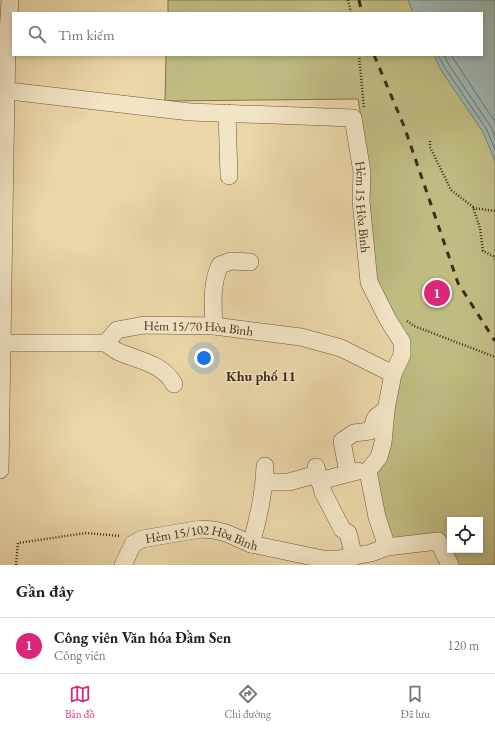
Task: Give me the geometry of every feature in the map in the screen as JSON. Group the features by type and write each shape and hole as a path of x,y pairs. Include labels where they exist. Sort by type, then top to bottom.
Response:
{"street":[{"path":"0,470 3,90 10,0"},
{"name":"Hẻm 15 Hòa Bình","path":"3,90 190,112 353,118 362,172 361,201 369,282 388,320 402,342 402,355 393,374 386,410 383,443 379,457 368,471"},
{"path":"227,114 229,176"},
{"path":"214,326 213,296 217,272 220,265 231,261 250,262"},
{"name":"Hẻm 15/70 Hòa Bình","path":"106,343 117,330 144,325 214,326 308,339 341,348 393,374"},
{"path":"1,343 106,343 118,352 156,366 170,377 174,384"},
{"path":"348,474 342,441 354,433 370,431 373,429 373,421 377,416 386,410"},
{"path":"251,544 261,511 265,474 289,482 317,474 348,474 368,471 377,517 387,547 438,541 450,565"},
{"path":"317,474 330,507 342,529 348,533 354,557"},
{"name":"Hẻm 15/102 Hòa Bình","path":"123,565 133,544 142,539 201,529 226,533 251,544 354,557 387,547"}],"path":[{"path":"348,0 351,12"},
{"path":"359,56 364,108"},
{"path":"430,141 430,147 451,190 473,208 480,228 483,251 493,256 495,259"},
{"path":"473,208 495,211"},
{"path":"404,318 414,326 495,358"},
{"path":"16,565 18,543 86,533 142,539"}],"shaded area":[{"path":"168,0 495,0 495,565 454,565 448,553 483,553 483,517 447,517 447,550 442,540 401,543 385,533 372,472 405,354 372,280 363,129 358,99 165,101 166,56 483,56 483,12 168,12"}],"water":[{"path":"408,0 495,0 495,161 483,132 441,70 434,56 483,56 483,12 413,12"}],"railway":[{"path":"359,0 362,12"},
{"path":"374,56 404,126 458,283 495,341"}],"place":[{"name":"Công viên Văn hóa Đầm Sen","path":"437,293"}],"district":[{"name":"Khu phố 11","path":"261,376"}]}
